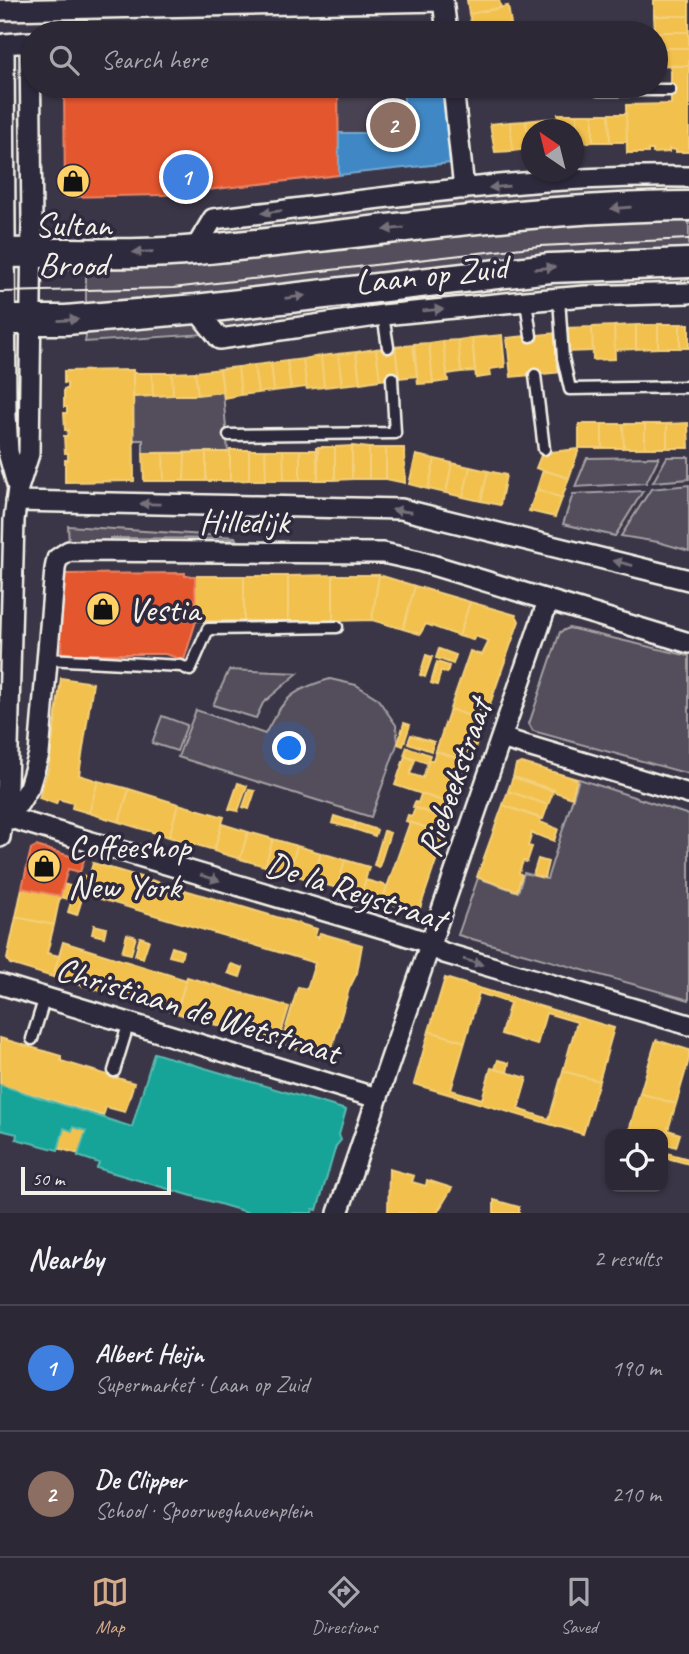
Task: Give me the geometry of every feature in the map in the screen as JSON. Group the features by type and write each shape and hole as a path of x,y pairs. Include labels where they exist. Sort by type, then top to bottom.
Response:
{"main road":[{"name":"Laan op Zuid","path":"12,254 194,251 479,220 637,207 689,206"},
{"name":"Laan op Zuid","path":"12,320 66,320 196,309 550,268 689,263"}],"street":[{"path":"0,10 443,0 446,21"},
{"path":"0,837 8,786 12,545 17,494 8,452 12,254 2,103 4,44 21,43"},
{"path":"12,254 25,98"},
{"path":"454,98 464,189"},
{"path":"194,251 213,219 464,189 609,179 689,177"},
{"name":"Laan op Zuid","path":"196,309 220,339 383,315 559,298 689,293"},
{"name":"Hilledijk","path":"17,494 401,509 689,580"},
{"name":"Hilledijk","path":"2,816 19,803 29,787 39,754 55,569 57,559 69,551 383,553 419,561 689,643"},
{"name":"Riebeekstraat","path":"338,1213 548,601"},
{"path":"501,738 689,794"},
{"name":"De la Reystraat","path":"2,816 396,932 444,953 689,1025"},
{"name":"Christiaan de Wetstraat","path":"0,984 377,1098"}],"lane":[{"path":"559,298 563,358 569,389 689,387"},
{"path":"526,301 531,336"},
{"path":"383,315 388,347"},
{"path":"535,375 544,449"},
{"path":"229,435 395,433 391,378"},
{"path":"47,659 181,666 190,670 208,629 337,627"},
{"path":"32,1039 45,997"},
{"path":"114,1071 129,1022"}],"shaded area":[{"path":"339,98 444,98 452,164 339,176"},
{"path":"689,182 689,198 214,240 221,224 530,188"},
{"path":"689,218 689,250 86,305 86,271 245,259 328,246 520,227"},
{"path":"689,274 689,286 226,332 213,317 473,286"},
{"path":"191,319 206,334 85,342 87,329"},
{"path":"223,392 228,452 143,453 143,440 133,440 133,397"},
{"path":"659,457 646,483 575,487 587,458"},
{"path":"667,457 689,457 689,479 653,482"},
{"path":"689,485 689,551 658,542 621,536 651,489"},
{"path":"643,491 615,536 563,524 573,494"},
{"path":"68,526 236,539 110,538 110,545 69,544"},
{"path":"569,628 689,656 689,774 533,731 529,724 560,632"},
{"path":"229,670 298,673 263,703 256,718 213,705"},
{"path":"330,679 356,685 377,698 396,725 398,742 371,817 178,757 196,710 265,734 290,697 306,687"},
{"path":"162,716 187,725 177,751 152,743"},
{"path":"579,779 689,815 689,1000 458,935 478,878 518,892 524,873 547,879"}],"building: Homes":[{"path":"467,0 499,0 501,8 469,14"},
{"path":"654,0 689,0 689,16 654,16"},
{"path":"508,6 510,21 471,21 469,14"},
{"path":"654,16 689,16 689,32 668,32 668,21 654,21"},
{"path":"668,32 689,32 689,48 668,48"},
{"path":"668,48 689,48 689,66 668,65"},
{"path":"671,66 689,66 689,152 669,149 669,152 653,153 653,150 648,150 648,153 627,153 626,105 671,104"},
{"path":"558,114 577,114 577,119 559,119"},
{"path":"577,114 593,114 593,142 584,143 584,119 577,119"},
{"path":"593,114 609,114 610,142 593,142"},
{"path":"609,114 626,114 627,142 610,142"},
{"path":"521,121 521,150 513,151 510,122"},
{"path":"510,122 513,151 495,152 490,124"},
{"path":"658,324 680,324 680,348 658,348"},
{"path":"658,324 658,348 636,349 636,325"},
{"path":"680,324 689,324 689,348 680,348"},
{"path":"636,325 636,349 615,350 614,326"},
{"path":"614,326 615,359 593,360 592,327"},
{"path":"592,327 593,351 565,352 564,328"},
{"path":"557,333 562,372 511,377 507,338"},
{"path":"502,335 505,367 490,369 491,376 476,378 472,338"},
{"path":"472,338 475,371 461,372 458,340"},
{"path":"458,340 461,372 447,374 443,341"},
{"path":"443,341 448,381 433,383 429,343"},
{"path":"429,343 433,383 418,384 414,344"},
{"path":"413,345 417,376 399,378 395,347"},
{"path":"395,347 399,378 380,380 376,349"},
{"path":"376,349 380,380 360,383 356,352"},
{"path":"356,352 360,383 342,385 338,354"},
{"path":"338,354 342,385 324,387 321,356"},
{"path":"321,356 324,387 307,389 303,359"},
{"path":"303,359 307,389 291,389 287,361"},
{"path":"287,361 291,389 274,391 271,363"},
{"path":"271,363 274,391 258,393 254,365"},
{"path":"254,365 258,393 241,395 238,367"},
{"path":"238,367 241,395 224,398 220,369"},
{"path":"220,369 223,392 198,395 195,372"},
{"path":"133,370 134,481 65,482 65,460 68,460 68,453 65,453 64,436 67,436 68,430 65,430 64,413 67,413 67,407 64,407 64,389 67,389 67,383 64,383 64,371"},
{"path":"195,372 198,395 173,395 172,373"},
{"path":"133,373 152,373 153,396 133,397"},
{"path":"152,373 172,373 173,395 153,396"},
{"path":"688,423 689,448 667,448 667,424"},
{"path":"579,424 602,424 602,448 579,448"},
{"path":"602,424 623,424 624,448 602,448"},
{"path":"623,424 645,424 645,448 624,448"},
{"path":"645,424 667,424 667,448 645,448"},
{"path":"352,446 352,479 335,480 335,447"},
{"path":"352,446 369,448 369,479 352,479"},
{"path":"316,447 318,480 300,480 300,450 316,450"},
{"path":"318,447 335,447 335,480 318,480"},
{"path":"369,448 386,448 386,479 369,479"},
{"path":"386,448 404,448 405,483 386,479"},
{"path":"579,449 569,478 536,468 542,453"},
{"path":"230,450 249,450 249,480 230,481"},
{"path":"249,450 265,450 266,480 249,480"},
{"path":"265,450 283,450 284,480 266,480"},
{"path":"283,450 300,450 300,480 284,480"},
{"path":"206,452 206,481 184,481 185,453"},
{"path":"206,452 230,452 230,481 206,481"},
{"path":"143,453 163,453 164,481 144,481"},
{"path":"163,453 185,453 184,481 164,481"},
{"path":"416,455 435,459 428,489 409,484"},
{"path":"435,459 452,463 446,493 428,489"},
{"path":"452,463 470,467 463,497 446,493"},
{"path":"470,467 488,471 481,501 463,497"},
{"path":"543,470 569,478 562,498 537,489"},
{"path":"488,471 506,475 500,505 481,501"},
{"path":"537,489 562,498 555,517 529,511"},
{"path":"333,575 333,621 288,621 288,576"},
{"path":"333,575 379,575 372,620 333,621"},
{"path":"379,575 415,586 403,629 372,620"},
{"path":"195,576 244,576 244,621 196,621"},
{"path":"244,576 288,576 288,621 244,621"},
{"path":"415,586 470,602 459,636 426,624 420,634 403,629"},
{"path":"470,602 516,615 519,621 484,721 450,709 470,651 482,655 489,641 475,636 473,640 459,636"},
{"path":"439,649 456,655 453,664 436,658"},
{"path":"426,655 432,657 425,677 420,675"},
{"path":"437,662 449,666 447,673 441,671 437,685 431,683"},
{"path":"61,678 93,683 79,775 98,781 89,813 72,808 73,803 58,799 56,804 39,798 49,766"},
{"path":"450,709 484,721 470,763 436,751"},
{"path":"404,723 410,725 403,746 398,744"},
{"path":"411,735 434,742 431,751 408,743"},
{"path":"407,747 430,755 427,763 404,755"},
{"path":"436,751 470,763 455,805 395,785 405,756 415,760 410,774 423,778 429,759 433,760"},
{"path":"522,763 577,779 572,798 513,777 516,765"},
{"path":"513,777 554,790 548,805 508,791"},
{"path":"98,781 129,789 119,822 89,813"},
{"path":"238,783 247,786 238,811 229,809"},
{"path":"129,789 178,804 169,837 119,822"},
{"path":"249,790 255,791 249,809 243,807"},
{"path":"508,791 548,805 543,819 503,805"},
{"path":"421,794 455,805 450,820 413,807 415,802 418,803"},
{"path":"178,804 224,817 214,850 169,837"},
{"path":"503,805 541,819 540,822 558,829 554,841 532,833 528,846 532,847 527,862 523,861 517,891 477,877"},
{"path":"415,808 450,820 445,834 406,821"},
{"path":"334,816 356,823 354,829 332,823"},
{"path":"410,822 445,834 420,908 415,911 382,901"},
{"path":"356,823 377,830 375,836 354,829"},
{"path":"222,824 248,832 240,859 214,851"},
{"path":"384,831 390,833 379,867 374,865"},
{"path":"248,832 273,839 265,866 240,859"},
{"path":"273,839 297,846 289,873 265,866"},
{"path":"297,846 321,853 313,881 289,873"},
{"path":"321,853 345,860 337,888 313,881"},
{"path":"538,859 548,862 544,878 533,875"},
{"path":"345,860 369,867 361,895 337,888"},
{"path":"93,863 317,929 315,936 318,938 320,933 362,945 357,973 349,989 329,1058 281,1044 298,987 307,989 315,963 84,894"},
{"path":"77,874 89,877 77,915 68,912"},
{"path":"366,880 387,886 382,901 361,895"},
{"path":"63,884 70,886 67,899 60,897"},
{"path":"22,888 60,896 54,925 16,917"},
{"path":"16,917 54,925 47,953 59,956 53,977 10,964 7,959"},
{"path":"94,925 106,928 104,937 92,934"},
{"path":"127,934 136,937 131,954 122,952"},
{"path":"140,937 149,940 143,958 135,955"},
{"path":"63,942 186,980 176,1013 53,977"},
{"path":"172,947 183,951 181,959 169,956"},
{"path":"231,964 243,968 240,977 228,973"},
{"path":"187,977 289,1007 278,1043 176,1013"},
{"path":"445,978 614,1028 599,1081 563,1071 577,1022 546,1013 537,1045 501,1034 510,1003 479,993 465,1042 429,1031"},
{"path":"429,1031 465,1042 451,1090 482,1099 491,1068 527,1078 518,1109 549,1119 563,1071 599,1081 583,1134 414,1084"},
{"path":"0,1038 61,1056 61,1061 134,1083 125,1112 106,1107 103,1116 0,1085"},
{"path":"656,1040 689,1050 689,1059 676,1104 640,1093"},
{"path":"498,1060 509,1063 507,1072 495,1069"},
{"path":"640,1093 676,1104 668,1130 629,1129"},
{"path":"73,1127 86,1131 79,1154 58,1148 64,1128 72,1131"},
{"path":"668,1130 680,1134 676,1147 668,1144"},
{"path":"668,1153 689,1159 689,1164 668,1158"},
{"path":"389,1169 414,1176 412,1182 426,1186 427,1180 452,1188 437,1213 388,1213"},
{"path":"494,1200 519,1207 519,1213 494,1213"}],"building: Shops":[{"path":"64,98 338,98 339,175 164,195 65,197"},
{"path":"185,573 185,576 195,576 196,621 184,660 165,654 61,654 62,642 59,642 65,574"},
{"path":"36,846 84,860 80,872 68,869 60,896 22,888 31,849"}],"building: Schools":[{"path":"404,98 443,98 450,163 339,175 339,133 404,133"}],"building: Public":[{"path":"154,1053 346,1110 339,1135 341,1140 336,1146 317,1210 313,1209 312,1213 250,1213 97,1168 99,1163 78,1156 86,1131 73,1127 72,1131 64,1128 58,1150 16,1139 17,1134 0,1130 0,1085 132,1127"}],"tram line":[{"path":"0,292 173,288 540,246 689,239"}],"place":[{"name":"De Clipper","path":"393,125"},
{"name":"Albert Heijn","path":"186,177"},
{"name":"Sultan Brood","path":"73,181"},
{"name":"Vestia","path":"103,609"},
{"name":"Coffeeshop New York","path":"44,866"}]}
